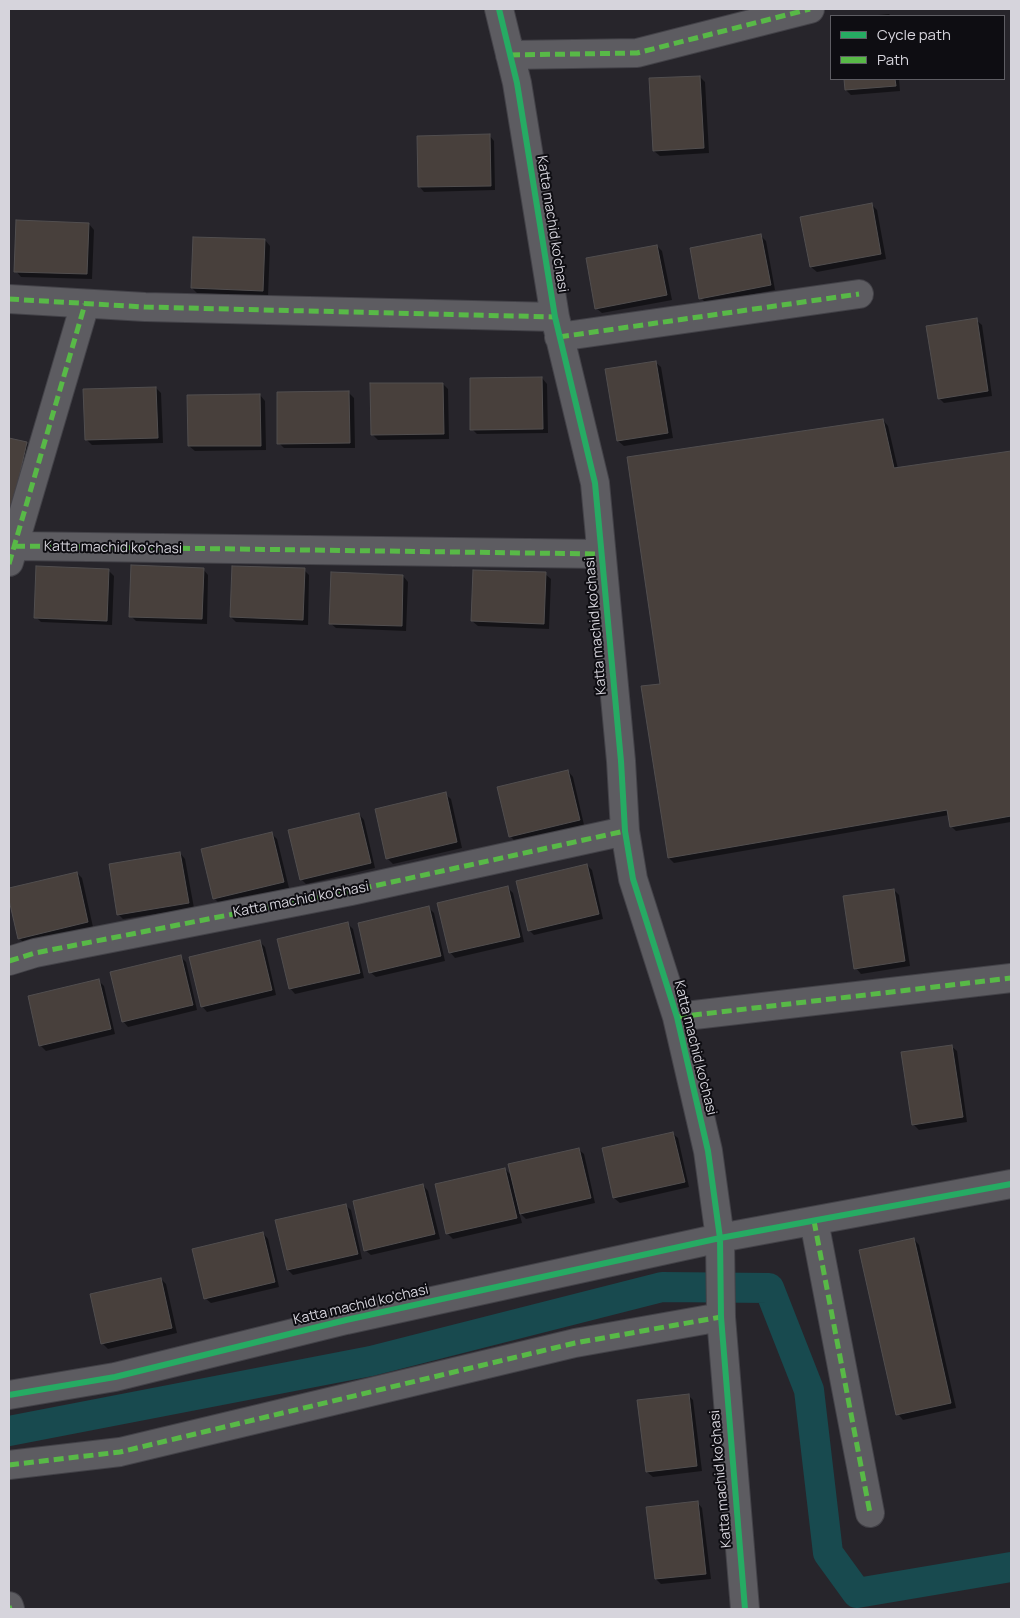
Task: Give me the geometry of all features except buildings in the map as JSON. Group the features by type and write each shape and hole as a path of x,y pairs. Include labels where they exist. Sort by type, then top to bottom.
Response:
{"street":[{"name":"Katta machid ko'chasi","path":"499,9 517,83 557,327 595,482 621,761 625,830 634,879 677,1017 708,1151 720,1238 720,1317 745,1609"},
{"path":"510,55 637,53 810,9"},
{"path":"9,299 557,327 859,294"},
{"name":"Katta machid ko'chasi","path":"84,304 12,555 601,554"},
{"name":"Katta machid ko'chasi","path":"9,961 35,953 351,891 625,830"},
{"name":"Katta machid ko'chasi","path":"677,1017 1011,978"},
{"name":"Katta machid ko'chasi","path":"9,1395 116,1377 346,1320 720,1238 1011,1184"},
{"path":"814,1221 870,1513"},
{"path":"9,1465 120,1452 575,1343 720,1317"}],"waterway":[{"path":"9,1431 371,1361 662,1287 769,1288 809,1390 828,1553 857,1593 1011,1567"}],"marked path":[{"path":"510,55 637,53 810,9"},
{"path":"559,337 859,294"},
{"path":"9,299 145,307 555,317"},
{"path":"9,564 85,304"},
{"path":"15,546 601,554"},
{"path":"9,961 35,953 351,891 625,831"},
{"path":"677,1017 1011,978"},
{"path":"814,1221 870,1513"},
{"path":"9,1465 120,1452 575,1343 721,1317"}],"cycle path":[{"path":"499,9 517,83 555,317 595,483 621,761 625,831 633,879 677,1017 708,1151 720,1238 721,1317 745,1609"},
{"path":"9,1395 115,1377 346,1320 720,1238 1011,1184"}]}
